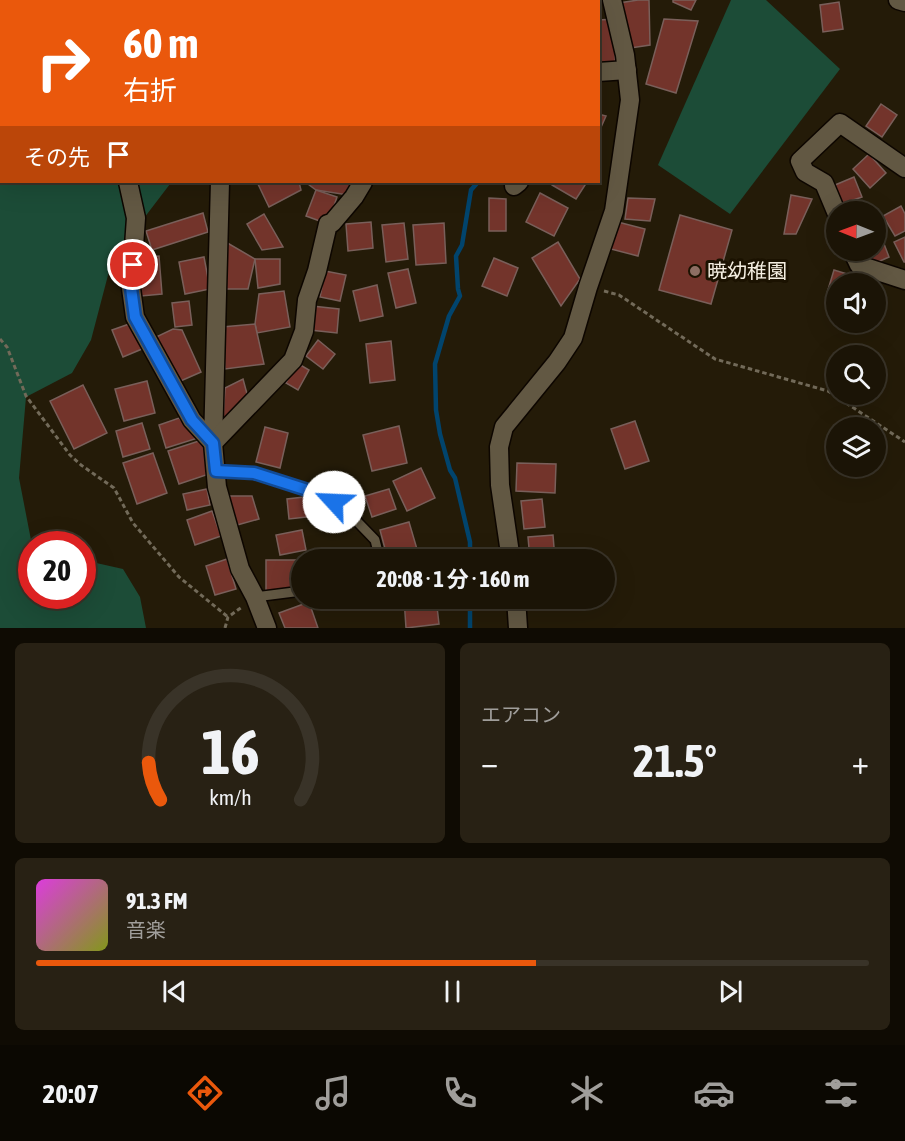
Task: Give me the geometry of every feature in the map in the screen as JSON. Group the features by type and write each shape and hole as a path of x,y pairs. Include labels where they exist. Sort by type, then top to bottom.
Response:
{"street":[{"path":"509,549 500,484 499,447 504,427 573,338 614,211 630,100 625,55 612,0"},
{"path":"898,0 905,2"},
{"path":"600,72 627,70"},
{"path":"832,201 824,183 805,172 800,161 840,123 905,168"},
{"path":"128,183 136,218 131,288 135,317 192,420 213,443"},
{"path":"220,183 213,443 217,487 240,569 255,597 267,628"},
{"path":"213,443 293,360 304,331 307,300 317,271 328,224 332,223 354,197 362,183"},
{"path":"857,261 859,265 905,280"},
{"path":"517,609 518,628"}],"lane":[{"path":"216,471 254,473 320,494 347,511 375,540 377,549"},
{"path":"255,597 291,592"}],"path":[{"path":"588,287 618,295 715,359 828,391 905,442"},
{"path":"0,339 7,347 26,396 70,455 114,488 133,523 179,577 228,617"},
{"path":"225,628 228,617 255,597"}],"green space":[{"path":"731,0 766,0 840,69 730,214 658,165"},
{"path":"0,183 170,183 112,260 91,340 72,373 26,397 19,478 29,531 18,531 18,609 96,609 96,563 123,569 140,597 146,628 0,628"}],"building":[{"path":"649,0 650,45 624,49 619,3"},
{"path":"673,0 696,0 691,10"},
{"path":"839,2 843,29 823,32 820,5"},
{"path":"616,19 615,64 600,64 600,20"},
{"path":"664,19 698,21 676,93 646,84"},
{"path":"881,104 897,115 882,137 866,126"},
{"path":"600,114 606,116 600,130"},
{"path":"869,154 886,173 870,188 853,169"},
{"path":"854,177 862,197 851,201 841,201 835,185"},
{"path":"257,183 299,183 301,190 269,207"},
{"path":"352,183 348,195 316,190 308,184"},
{"path":"552,183 586,183 576,199"},
{"path":"316,190 337,197 328,224 306,216"},
{"path":"540,193 568,208 554,236 526,222"},
{"path":"791,195 812,199 796,234 784,234"},
{"path":"489,198 506,199 506,231 489,231"},
{"path":"628,198 655,199 650,221 625,219"},
{"path":"901,206 905,214 905,231 895,236 886,221 886,214"},
{"path":"203,213 208,232 152,250 146,231"},
{"path":"264,214 283,247 262,250 247,224"},
{"path":"680,215 732,230 711,304 659,290"},
{"path":"614,221 645,229 638,256 607,248"},
{"path":"371,222 373,248 348,251 346,224"},
{"path":"404,223 408,259 386,262 382,225"},
{"path":"444,223 446,263 416,265 413,225"},
{"path":"905,237 905,262 904,262 894,242"},
{"path":"224,241 255,259 248,289 223,289"},
{"path":"558,242 580,279 561,306 532,258"},
{"path":"159,256 162,294 141,296 138,258"},
{"path":"204,257 210,289 185,294 179,262"},
{"path":"494,258 518,268 507,296 482,286"},
{"path":"255,259 280,259 280,284 258,288"},
{"path":"408,269 416,303 396,308 388,273"},
{"path":"325,271 346,275 340,301 320,297"},
{"path":"377,285 383,316 360,321 353,291"},
{"path":"284,291 290,327 257,333 255,324 259,294"},
{"path":"189,301 192,325 175,327 172,303"},
{"path":"312,306 339,309 337,333 310,330"},
{"path":"132,323 142,349 123,357 112,330"},
{"path":"255,324 264,364 225,369 222,327"},
{"path":"173,329 182,330 201,372 176,383 156,337"},
{"path":"318,340 335,354 323,369 306,356"},
{"path":"391,341 395,380 370,383 366,344"},
{"path":"297,363 309,370 298,390 286,383"},
{"path":"243,379 250,405 223,420 225,388"},
{"path":"147,381 155,413 124,421 115,389"},
{"path":"83,385 107,433 74,449 50,401"},
{"path":"179,418 198,438 166,448 159,425"},
{"path":"635,421 649,461 625,469 611,429"},
{"path":"142,423 150,449 123,457 116,431"},
{"path":"399,426 407,463 372,471 363,435"},
{"path":"265,427 288,433 280,468 256,462"},
{"path":"208,438 206,475 179,484 168,451"},
{"path":"153,453 167,493 137,504 123,463"},
{"path":"517,463 556,464 555,493 516,491"},
{"path":"421,468 435,498 407,511 393,481"},
{"path":"207,489 210,505 187,510 183,494"},
{"path":"389,489 396,509 372,517 365,496"},
{"path":"229,496 252,496 259,519 237,525"},
{"path":"313,496 315,516 289,519 287,499"},
{"path":"542,499 545,527 524,529 521,501"},
{"path":"212,511 221,536 195,545 187,520"},
{"path":"409,522 417,549 385,549 380,530"},
{"path":"302,530 306,549 291,549 291,553 280,555 276,535"},
{"path":"553,535 554,549 529,549 528,537"},
{"path":"227,559 236,589 215,595 206,566"},
{"path":"266,560 291,560 291,591 266,591"},
{"path":"291,609 311,609 318,628 285,628 279,613"},
{"path":"405,609 437,609 439,624 406,628"}],"waterway":[{"path":"470,549 455,478 450,470 440,434 436,410 435,364 449,316 460,296 456,256 462,245 471,190 477,183"},
{"path":"470,609 470,628"}],"place":[{"name":"暁幼稚園","path":"695,271"}],"route":[{"path":"133,265 131,288 135,317 192,420 213,443 216,471 254,473 320,494 334,502"}]}
